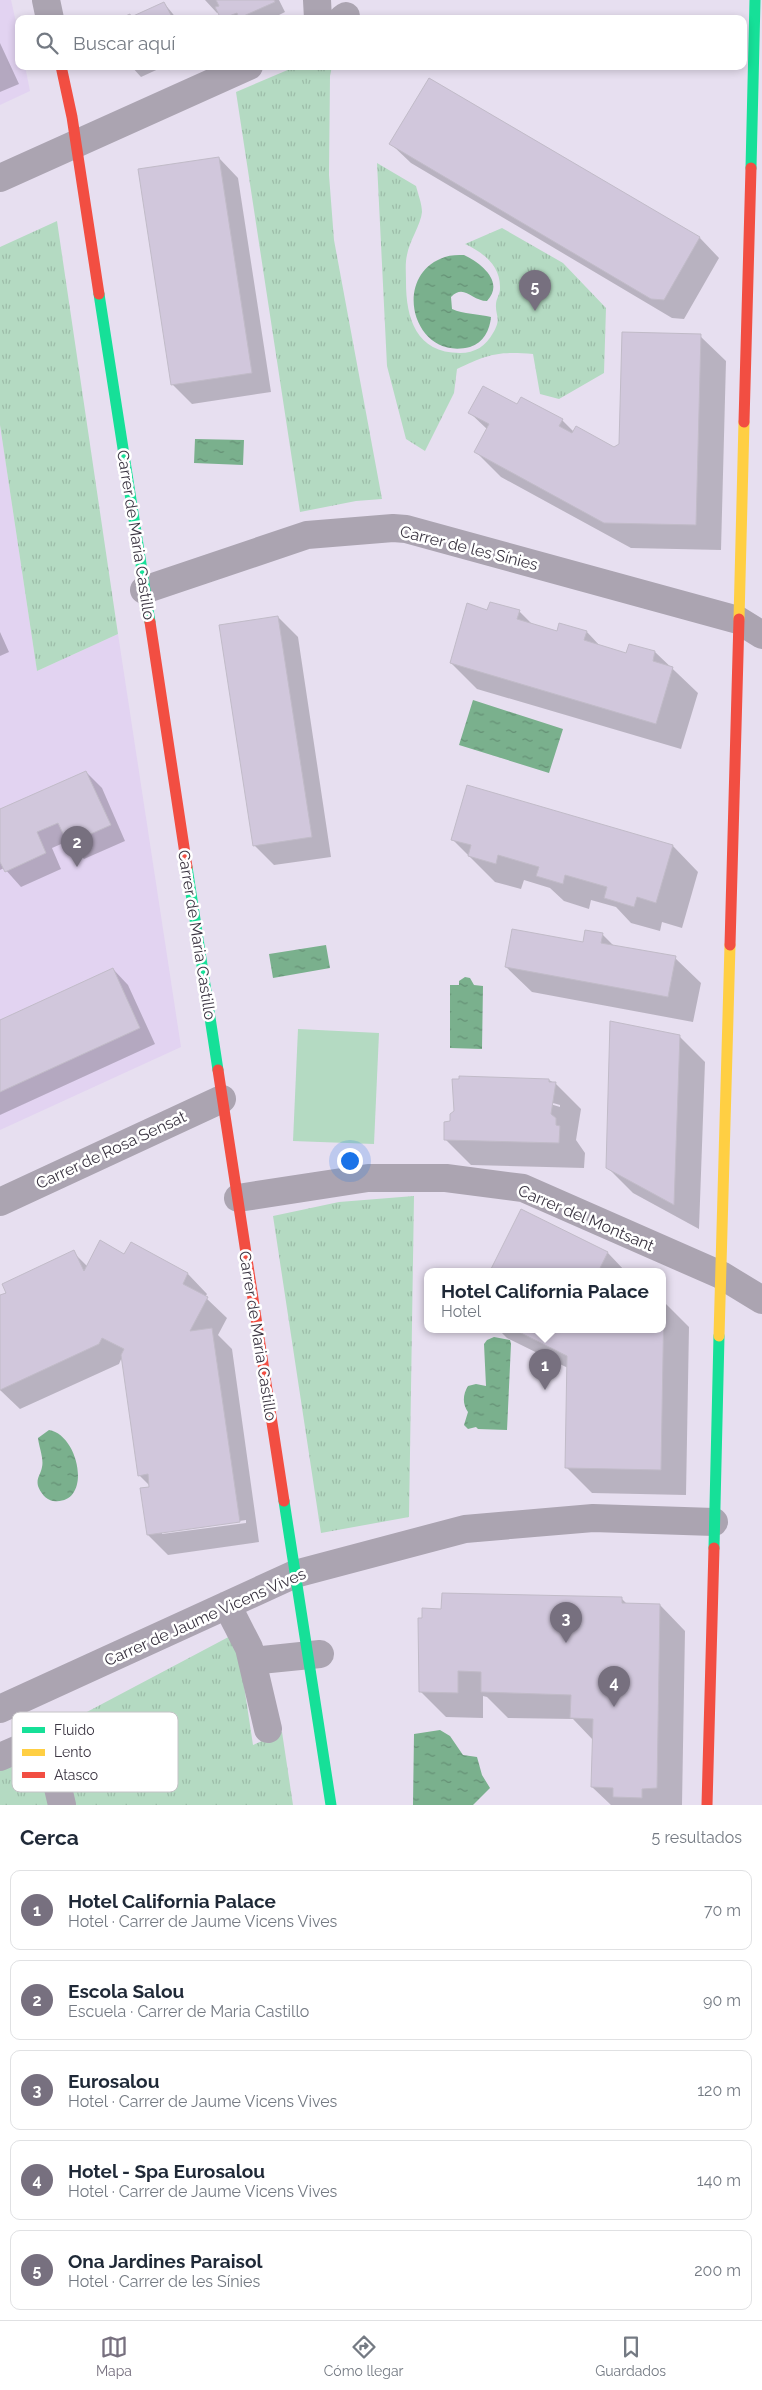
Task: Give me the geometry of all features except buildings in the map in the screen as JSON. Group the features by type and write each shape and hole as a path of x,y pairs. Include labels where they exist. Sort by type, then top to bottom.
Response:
{"street":[{"path":"46,0 49,15"},
{"path":"318,0 318,15"},
{"path":"707,1805 755,0"},
{"name":"Carrer de Maria Castillo","path":"61,70 76,144 295,1574 314,1655 331,1805"},
{"path":"0,178 240,70"},
{"name":"Carrer de les Sínies","path":"144,590 308,536 393,528 406,529 738,620 762,635"},
{"name":"Carrer de Rosa Sensat","path":"0,1202 222,1099"},
{"name":"Carrer del Montsant","path":"238,1198 368,1178 446,1178 523,1188 721,1275 762,1300"},
{"name":"Carrer de Jaume Vicens Vives","path":"0,1709 295,1574 465,1529 593,1518 714,1522"},
{"path":"227,1605 249,1648 268,1729"},
{"path":"252,1661 314,1655"},
{"path":"0,1758 12,1752"},
{"path":"59,1792 62,1805"}],"shaded area":[{"path":"0,0 11,0 15,18 15,70 26,70 30,91 0,105"},
{"path":"0,425 37,671 118,634 181,1047 0,1130"}],"green space":[{"path":"288,70 331,70 329,175 334,240 382,499 356,501 300,512 236,92"},
{"path":"377,163 416,186 420,199 422,212 407,255 406,282 411,320 424,340 433,347 445,351 465,353 475,350 490,338 498,320 496,304 500,281 490,261 465,244 502,228 563,263 606,308 604,373 559,399 540,394 533,354 502,353 477,360 457,369 454,393 425,451 406,439 387,366"},
{"path":"57,221 118,634 37,671 0,425 0,247"},
{"path":"298,1029 379,1033 374,1144 293,1141"},
{"path":"414,1196 409,1517 321,1533 273,1216 339,1202"},
{"path":"236,1633 253,1745 282,1732 293,1805 0,1805 0,1758 12,1752 12,1792 178,1792 178,1712 87,1712"}],"water":[{"path":"464,255 489,274 492,280 492,294 487,301 464,292 456,293 451,297 452,309 491,317 487,331 479,342 470,347 450,348 434,342 423,330 416,314 414,297 418,281 428,267 445,257"},
{"path":"195,439 244,440 243,465 194,463"},
{"path":"473,700 563,729 549,773 459,745"},
{"path":"326,945 330,968 273,978 269,954"},
{"path":"465,977 470,978 474,985 483,986 482,1049 450,1048 450,985 459,985 459,981"},
{"path":"494,1337 510,1340 511,1344 507,1430 478,1429 476,1427 468,1429 464,1425 468,1412 464,1402 465,1392 468,1386 476,1384 486,1386 484,1344 487,1340"},
{"path":"49,1430 60,1435 68,1444 78,1469 74,1493 66,1500 53,1501 48,1499 38,1486 42,1457 38,1438"},
{"path":"440,1730 450,1736 463,1755 477,1757 482,1775 490,1788 473,1805 413,1805 414,1734"}],"traffic: fast":[{"path":"751,168 755,0"},
{"path":"99,294 150,622"},
{"path":"187,867 218,1070"},
{"path":"714,1548 719,1336"},
{"path":"284,1501 331,1805"}],"traffic: slow":[{"path":"739,619 744,422"},
{"path":"719,1336 730,945"}],"traffic: jam":[{"path":"62,70 72,117 99,294"},
{"path":"744,422 751,168"},
{"path":"730,945 739,619"},
{"path":"150,622 187,867"},
{"path":"218,1070 284,1501"},
{"path":"707,1805 714,1548"}],"place":[{"name":"Ona Jardines Paraisol","path":"535,311"},
{"name":"Escola Salou","path":"77,867"},
{"name":"Hotel California Palace","path":"545,1390"},
{"name":"Eurosalou","path":"566,1643"},
{"name":"Hotel - Spa Eurosalou","path":"614,1707"}]}
